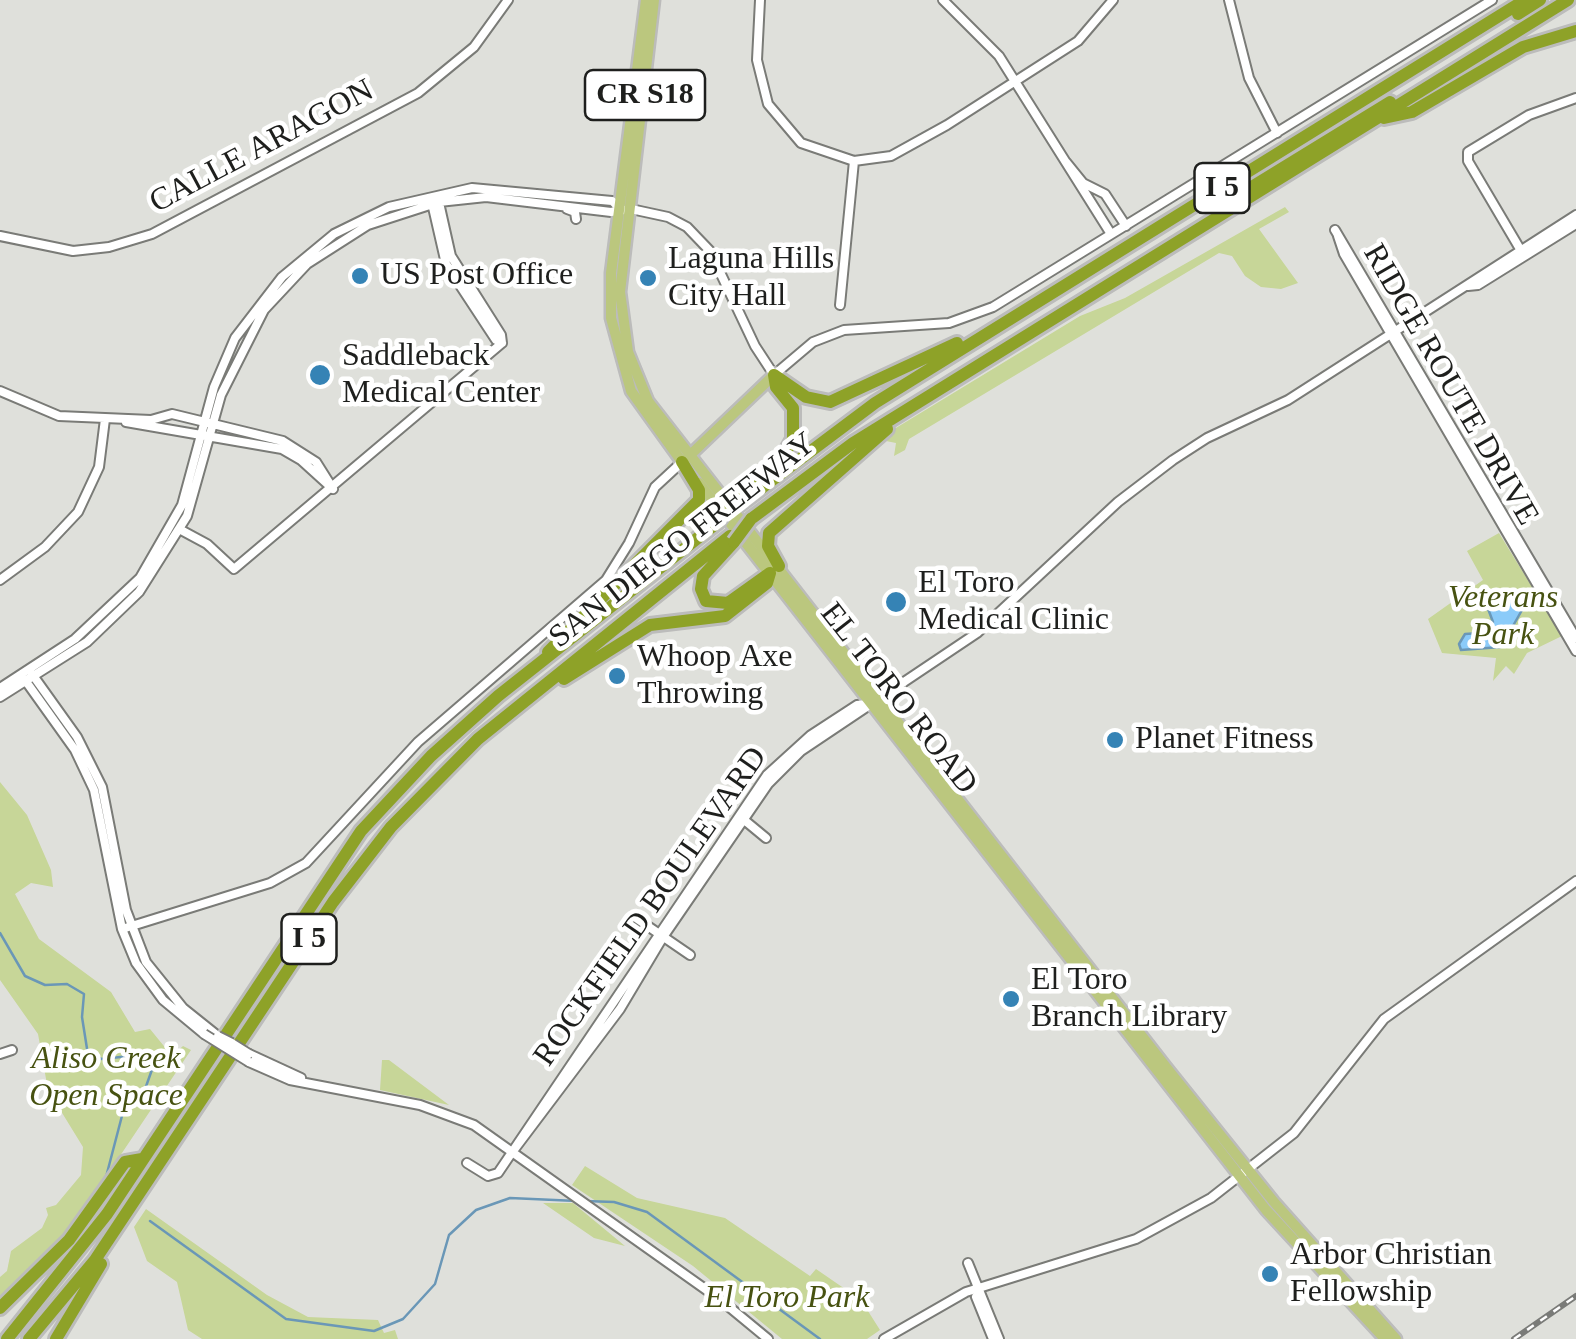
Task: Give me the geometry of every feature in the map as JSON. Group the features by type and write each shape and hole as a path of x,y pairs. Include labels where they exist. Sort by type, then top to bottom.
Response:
{"highway":[{"name":"SAN DIEGO FREEWAY","path":"8,1339 110,1209 361,831 432,756 544,659 718,522 737,502 836,428 1525,0"},
{"path":"1002,323 1020,320 1540,0"},
{"path":"1070,307 1074,296 1554,0"},
{"name":"SAN DIEGO FREEWAY","path":"29,1339 120,1224 360,865 413,802 509,713 852,442 1568,0"},
{"path":"1545,15 1576,2"},
{"path":"1380,118 1412,112 1523,47 1576,31"},
{"path":"774,375 806,397 830,402 984,335"},
{"path":"737,502 794,439 796,417 776,387 774,375"},
{"path":"509,713 526,707 650,625 726,616 767,583 775,569 767,540 777,524 939,388"},
{"path":"544,659 556,639 698,500 699,490 686,459"},
{"path":"732,539 702,576 701,589 706,600 728,603 775,569"},
{"path":"0,1308 69,1240 123,1164 142,1159"},
{"path":"56,1339 112,1249 120,1224"},
{"path":"36,1339 46,1320"}],"main road":[{"name":"CALLE ARAGON","path":"0,236 73,251 109,247 152,234 428,86 474,47 508,0"},
{"name":"EL TORO ROAD","path":"626,209 646,0"},
{"name":"EL TORO ROAD","path":"654,0 626,209 610,294 617,355 646,417 812,609 858,669 874,701"},
{"path":"760,0 757,60 768,104 801,142 854,161 906,150 1078,42 1113,0"},
{"path":"943,0 985,40 1017,81 1111,234"},
{"path":"1229,0 1249,78 1277,133"},
{"path":"126,928 270,883 306,864 418,742 606,580 629,543 655,487 813,342 844,330 929,326 978,314 1492,0"},
{"path":"1520,254 1467,155 1529,115 1576,98"},
{"path":"840,305 854,161"},
{"path":"1066,162 1083,183 1111,198 1126,226"},
{"path":"0,688 28,677 87,642 135,596 181,530 209,423 234,360 264,310 307,264 368,225 472,188 527,190 612,201 626,209"},
{"path":"1097,213 1101,192"},
{"path":"435,198 486,197 604,211 626,209 668,217 700,238 754,346 774,375"},
{"path":"181,530 207,544 234,570 502,343 502,336 451,256 435,198"},
{"path":"553,204 573,210 577,221 584,208"},
{"path":"1103,222 1114,221 1116,211"},
{"name":"ROCKFIELD BOULEVARD","path":"468,1163 494,1176 741,817 786,764 995,620 1109,510 1174,460 1207,438 1288,400 1576,215"},
{"name":"ROCKFIELD BOULEVARD","path":"1520,254 1576,224"},
{"name":"RIDGE ROUTE DRIVE","path":"1337,233 1344,254 1576,638"},
{"name":"RIDGE ROUTE DRIVE","path":"1394,332 1576,650"},
{"path":"0,391 58,416 152,420 166,414 296,446 324,470 333,489"},
{"path":"166,414 178,430"},
{"path":"0,580 45,548 78,512 100,462 105,418"},
{"path":"118,419 291,452 333,489"},
{"path":"0,697 117,604 140,578 182,505 206,434"},
{"name":"EL TORO ROAD","path":"775,569 781,590 971,822 1245,1174 1386,1339"},
{"path":"781,590 787,588 812,609"},
{"path":"858,669 877,682 899,684"},
{"path":"28,677 77,736 102,787 126,928 136,963 154,988 206,1031 290,1080 440,1110 513,1151 768,1339"},
{"path":"741,817 766,838"},
{"path":"884,1339 976,1289 1152,1232 1245,1174 1306,1119 1350,1056 1384,1019 1576,881"},
{"path":"632,916 690,955"},
{"path":"0,1054 12,1050"},
{"name":"EL TORO ROAD","path":"1300,1238 1396,1339"},
{"path":"966,1264 996,1339"}],"green space":[{"path":"1285,207 1289,212 1259,229 1298,283 1281,289 1261,287 1245,276 1232,256 1219,253 909,439 905,450 894,456 896,443 886,441 886,434 1080,316 1125,298"},
{"name":"Veterans Park","path":"1499,533 1562,636 1527,653 1514,674 1506,666 1493,681 1496,658 1442,653 1428,619 1483,580 1467,551"},
{"name":"Aliso Creek Open Space","path":"0,782 27,815 51,870 53,887 31,883 15,894 39,939 111,992 135,1032 150,1029 172,1056 183,1046 191,1050 69,1232 0,1299 0,1277 7,1271 11,1251 42,1228 48,1215 46,1208 56,1205 81,1175 83,1147 48,1090 38,1034 0,980"},
{"path":"382,1060 389,1060 449,1105 380,1090"},
{"name":"El Toro Park","path":"585,1166 637,1198 725,1218 810,1276 816,1269 861,1300 880,1330 867,1339 782,1339 693,1266 572,1185"},
{"path":"543,1203 573,1203 625,1246 594,1238"},
{"path":"146,1209 267,1295 308,1317 378,1320 384,1333 395,1330 398,1339 202,1339 188,1330 177,1282 147,1261 134,1227"}],"water":[{"path":"1518,594 1522,610 1501,647 1461,650 1459,644 1465,634 1480,633 1493,622 1487,606"}],"waterway":[{"path":"0,933 25,976 45,985 67,984 84,994 82,1017 88,1055 102,1059 139,1055 150,1057 154,1064 144,1092 123,1112 106,1177"},
{"path":"150,1221 286,1319 374,1331 403,1319 435,1284 449,1235 476,1210 510,1198 577,1201"},
{"path":"585,1201 614,1202 647,1212 820,1339"}],"railway":[{"path":"1514,1339 1576,1296"}],"place":[{"name":"US Post Office","path":"360,276"},
{"name":"Laguna Hills City Hall","path":"648,278"},
{"name":"Saddleback Medical Center","path":"320,375"},
{"name":"El Toro Medical Clinic","path":"896,602"},
{"name":"Whoop Axe Throwing","path":"617,676"},
{"name":"Planet Fitness","path":"1115,740"},
{"name":"El Toro Branch Library","path":"1011,999"},
{"name":"Arbor Christian Fellowship","path":"1270,1274"}]}
